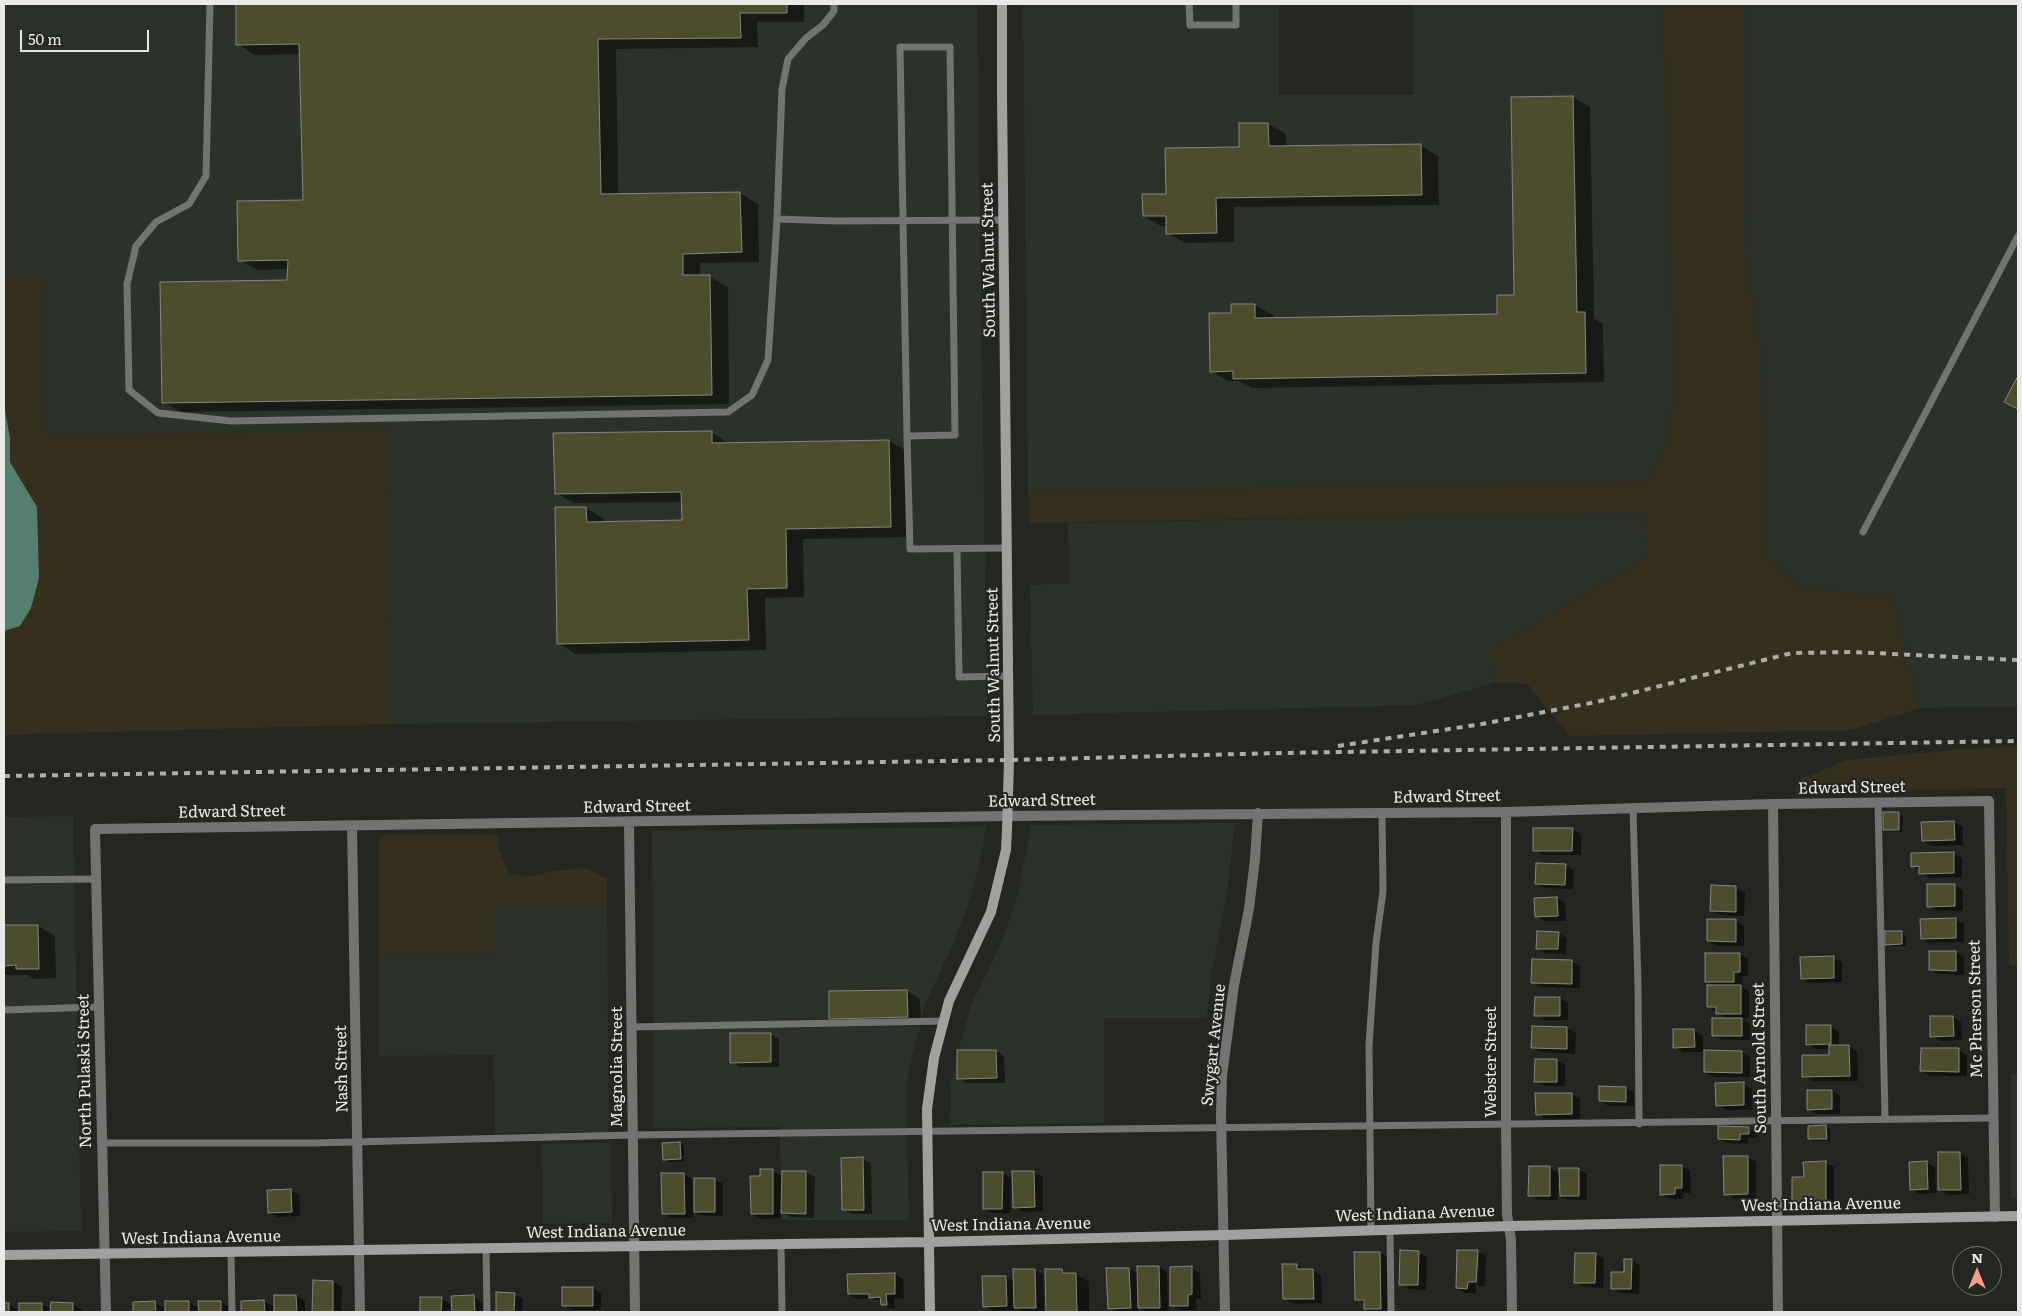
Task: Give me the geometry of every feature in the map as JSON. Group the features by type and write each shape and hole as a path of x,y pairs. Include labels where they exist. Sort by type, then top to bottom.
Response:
{"street":[{"name":"South Walnut Street","path":"930,1312 927,1109 934,1058 950,1001 990,912 1006,850 1009,676 1002,4"},
{"name":"Edward Street","path":"95,829 1007,816 1506,812 1773,804 1989,801"},
{"name":"Mc Pherson Street","path":"1989,801 1995,1217"},
{"name":"South Arnold Street","path":"1773,804 1778,1312"},
{"name":"Webster Street","path":"1506,812 1507,1214 1510,1226 1512,1312"},
{"name":"Swygart Avenue","path":"1225,1312 1222,1129 1225,1051 1234,985 1249,909 1256,859 1258,813"},
{"name":"Magnolia Street","path":"629,822 635,1312"},
{"name":"Nash Street","path":"352,826 360,1312"},
{"name":"North Pulaski Street","path":"95,829 106,1312"},
{"name":"West Indiana Avenue","path":"4,1255 929,1242 1510,1226 2018,1216"}],"lane":[{"path":"210,4 206,176 190,204 156,222 136,246 127,284 129,390 158,413 231,421 728,412 752,396 768,360 777,219 782,89 788,59 806,38 823,25 834,11 834,4"},
{"path":"1189,4 1190,24 1236,24 1236,4"},
{"path":"908,436 955,435 950,47 900,47 910,549 1008,548"},
{"path":"777,219 1003,220"},
{"path":"1863,532 2018,236"},
{"path":"957,550 959,677 1009,676"},
{"path":"1878,803 1885,1118"},
{"path":"1633,809 1638,985 1639,1124"},
{"path":"1371,1231 1369,1044 1376,943 1384,891 1382,813"},
{"path":"4,880 96,879"},
{"path":"4,1010 98,1007"},
{"path":"631,1027 944,1021"},
{"path":"102,1143 357,1142 632,1135 1639,1124 1885,1118 1993,1118"},
{"path":"1390,1230 1391,1312"},
{"path":"781,1244 782,1312"},
{"path":"486,1249 488,1312"},
{"path":"232,1253 232,1312"}],"shaded area":[{"path":"4,4 977,4 987,716 391,724 391,430 45,435 43,278 4,278"},
{"path":"1023,4 1279,4 1279,95 1414,95 1413,4 1662,4 1670,208 1672,409 1662,458 1646,481 1028,492"},
{"path":"1662,4 1744,4 1745,256 1760,347 1767,557 1800,589 1893,596 1920,708 1851,730 1570,736 1527,684 1496,682 1494,648 1647,558 1645,512 1030,523 1028,492 1646,481 1662,458 1672,409 1670,208"},
{"path":"1744,4 2018,4 2018,706 1920,708 1893,596 1800,589 1767,557 1760,347 1745,256"},
{"path":"4,278 43,278 45,435 392,430 391,724 4,735 4,631 20,626 37,507 10,462 10,438 4,405"},
{"path":"4,405 10,438 10,462 37,507 39,578 31,608 20,626 4,631"},
{"path":"1645,512 1648,558 1495,648 1496,682 1417,705 1033,715 1030,585 1069,583 1068,523"},
{"path":"2018,746 2018,965 2009,965 2006,788 1795,792 1801,779 1847,760"},
{"path":"73,816 81,1231 4,1232 4,817"},
{"path":"1235,823 1227,892 1211,975 1207,1018 1104,1018 1104,1123 950,1125 951,1085 961,1040 972,1003 997,952 1010,919 1020,886 1031,825"},
{"path":"986,827 978,870 968,905 921,1018 780,1019 781,1028 921,1026 911,1059 906,1091 909,1220 781,1220 780,1127 654,1128 652,831"},
{"path":"498,834 499,849 508,873 525,877 554,871 585,868 607,879 607,905 494,905 494,953 379,954 378,840 384,835"},
{"path":"494,905 607,905 609,1132 495,1133 494,1055 379,1056 379,954 494,953"},
{"path":"2011,1074 2018,1074 2018,1198 2011,1198"},
{"path":"611,1143 612,1223 543,1224 542,1144"}],"building":[{"path":"236,4 787,4 787,13 740,13 741,38 598,39 601,194 740,192 742,252 683,254 683,275 710,275 712,395 162,403 160,282 287,280 288,260 238,261 237,201 303,200 299,44 236,45"},
{"path":"1573,96 1577,312 1585,312 1586,373 1233,379 1233,371 1210,372 1209,313 1231,313 1231,304 1255,304 1255,318 1497,314 1497,295 1514,295 1511,97"},
{"path":"1239,123 1268,123 1269,146 1421,144 1422,195 1216,198 1217,233 1166,234 1166,216 1143,216 1142,194 1166,194 1165,148 1239,147"},
{"path":"2018,376 2018,409 2004,402"},
{"path":"712,431 712,443 889,440 891,527 786,529 787,588 747,589 749,640 557,644 555,507 586,507 587,522 682,520 681,492 555,494 553,433"},
{"path":"1883,812 1899,812 1899,830 1883,830"},
{"path":"1954,821 1955,840 1922,841 1921,822"},
{"path":"1533,828 1573,828 1572,851 1533,851"},
{"path":"1954,852 1954,873 1919,874 1919,866 1911,867 1911,853"},
{"path":"1536,863 1566,864 1565,885 1535,884"},
{"path":"1927,884 1955,884 1955,906 1927,907"},
{"path":"1711,885 1736,886 1736,912 1710,911"},
{"path":"1557,897 1558,916 1535,917 1534,898"},
{"path":"1956,918 1956,938 1921,939 1920,919"},
{"path":"1707,919 1736,919 1736,942 1707,941"},
{"path":"4,925 38,925 39,969 16,969 16,965 4,966"},
{"path":"1537,931 1559,932 1558,949 1536,949"},
{"path":"1885,931 1902,931 1902,944 1885,945"},
{"path":"1929,951 1956,951 1956,971 1929,970"},
{"path":"1705,953 1740,953 1740,972 1734,972 1734,982 1705,982"},
{"path":"1834,956 1834,978 1801,979 1800,957"},
{"path":"1532,959 1572,960 1572,984 1531,983"},
{"path":"1707,985 1741,985 1741,1014 1716,1014 1716,1007 1707,1007"},
{"path":"907,990 908,1017 829,1019 829,991"},
{"path":"1535,997 1560,997 1560,1016 1534,1016"},
{"path":"1930,1016 1953,1016 1954,1036 1930,1037"},
{"path":"1712,1018 1742,1018 1742,1036 1712,1036"},
{"path":"1806,1025 1831,1025 1831,1044 1806,1045"},
{"path":"1532,1026 1567,1027 1567,1049 1531,1048"},
{"path":"1673,1029 1694,1029 1695,1047 1673,1048"},
{"path":"730,1033 771,1033 771,1062 730,1063"},
{"path":"1829,1045 1849,1045 1850,1076 1802,1077 1802,1055 1829,1055"},
{"path":"1921,1048 1959,1048 1959,1072 1920,1071"},
{"path":"957,1050 996,1050 997,1078 957,1079"},
{"path":"1704,1050 1742,1051 1742,1073 1704,1072"},
{"path":"1535,1059 1557,1059 1557,1082 1534,1082"},
{"path":"1744,1082 1744,1105 1716,1106 1715,1083"},
{"path":"1599,1086 1626,1087 1626,1102 1599,1101"},
{"path":"1807,1090 1832,1090 1832,1109 1807,1110"},
{"path":"1535,1093 1572,1093 1572,1114 1536,1115"},
{"path":"1826,1125 1827,1139 1808,1139 1808,1126"},
{"path":"1718,1126 1749,1127 1749,1134 1740,1134 1740,1140 1718,1139"},
{"path":"680,1142 681,1159 663,1160 662,1143"},
{"path":"1938,1152 1960,1152 1961,1190 1938,1190"},
{"path":"1723,1156 1748,1156 1748,1194 1724,1195"},
{"path":"863,1157 864,1210 842,1210 841,1158"},
{"path":"1826,1161 1826,1201 1792,1202 1792,1177 1804,1177 1803,1162"},
{"path":"1927,1161 1928,1189 1910,1190 1909,1162"},
{"path":"1660,1165 1682,1165 1682,1188 1675,1188 1675,1194 1660,1195"},
{"path":"1529,1166 1550,1166 1550,1196 1528,1196"},
{"path":"1559,1168 1579,1168 1579,1196 1560,1196"},
{"path":"760,1169 773,1169 773,1214 751,1214 750,1176 760,1176"},
{"path":"782,1171 806,1171 806,1214 781,1213"},
{"path":"1012,1171 1034,1171 1035,1207 1013,1208"},
{"path":"983,1172 1003,1172 1002,1209 983,1209"},
{"path":"661,1173 684,1173 685,1214 662,1214"},
{"path":"694,1178 715,1178 715,1212 694,1212"},
{"path":"291,1189 292,1212 268,1213 267,1190"},
{"path":"1400,1250 1419,1251 1418,1285 1399,1285"},
{"path":"1457,1250 1478,1250 1476,1282 1468,1282 1467,1289 1456,1288"},
{"path":"1354,1252 1380,1252 1381,1309 1364,1309 1364,1300 1355,1300"},
{"path":"1575,1253 1596,1253 1595,1283 1574,1283"},
{"path":"1624,1259 1632,1259 1631,1289 1611,1289 1611,1272 1624,1272"},
{"path":"1282,1264 1297,1264 1297,1269 1313,1269 1314,1299 1283,1299"},
{"path":"1137,1266 1159,1266 1160,1308 1138,1308"},
{"path":"1192,1266 1192,1294 1188,1295 1188,1306 1170,1306 1170,1267"},
{"path":"1106,1268 1129,1268 1131,1308 1108,1309"},
{"path":"1013,1269 1035,1269 1036,1308 1014,1308"},
{"path":"1045,1269 1062,1269 1063,1273 1076,1273 1077,1312 1046,1312"},
{"path":"895,1273 895,1294 886,1294 887,1305 881,1305 880,1297 869,1298 869,1294 848,1294 847,1274"},
{"path":"982,1276 1006,1276 1007,1306 983,1307"},
{"path":"313,1280 333,1281 333,1312 312,1312"},
{"path":"562,1287 593,1287 593,1306 562,1306"},
{"path":"496,1292 515,1293 514,1312 496,1312"},
{"path":"274,1295 296,1295 297,1312 274,1312"},
{"path":"474,1295 475,1312 452,1312 451,1296"},
{"path":"420,1297 442,1297 441,1312 420,1312"},
{"path":"264,1300 265,1312 241,1312 241,1301"},
{"path":"155,1301 156,1312 133,1312 133,1302"},
{"path":"165,1301 189,1301 189,1312 165,1312"},
{"path":"198,1301 221,1301 221,1312 199,1312"},
{"path":"51,1302 73,1303 73,1312 50,1312"},
{"path":"4,1303 9,1303 9,1312 4,1312"},
{"path":"19,1303 42,1303 42,1312 19,1312"}],"railway":[{"path":"1338,746 1482,724 1596,702 1792,653 1853,652 2018,660"},
{"path":"4,776 2018,741"}]}
